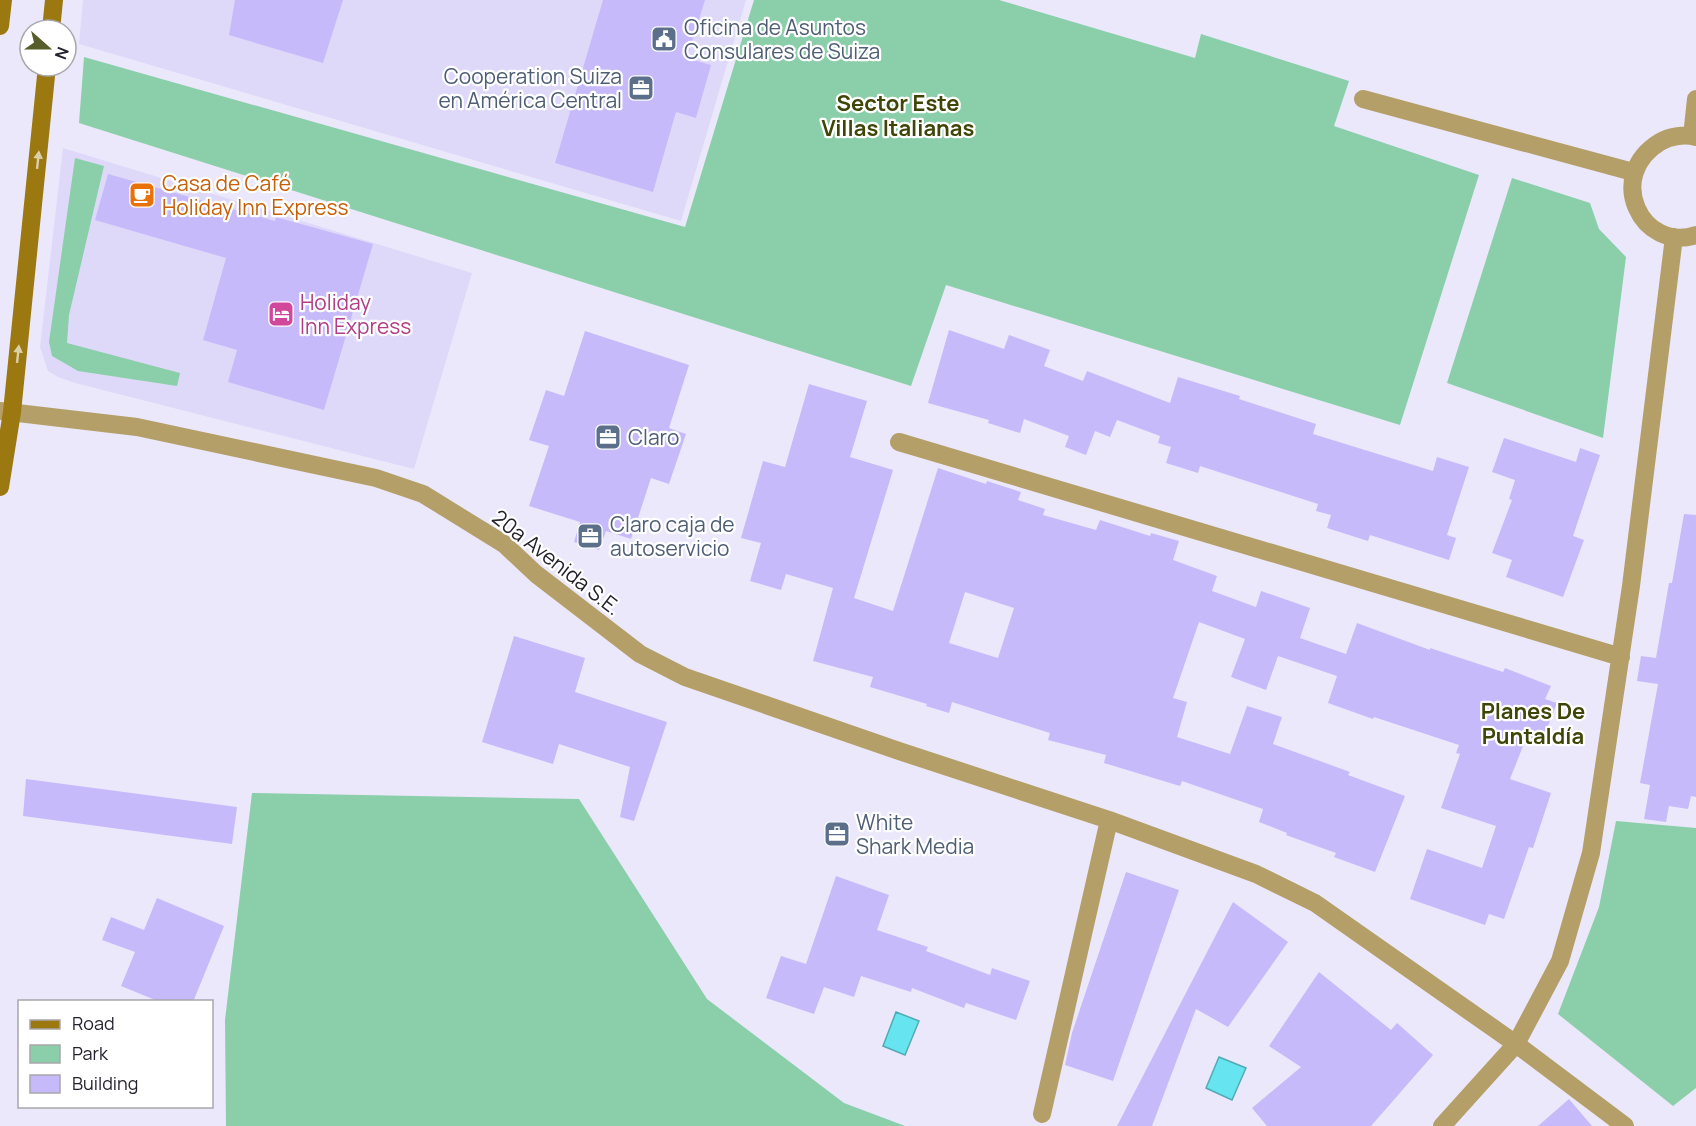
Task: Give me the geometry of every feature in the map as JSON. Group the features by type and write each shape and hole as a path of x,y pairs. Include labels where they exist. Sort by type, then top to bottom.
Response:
{"main road":[{"path":"0,26 3,0"},
{"path":"52,18 54,0"},
{"path":"0,487 6,412 46,78"}],"street":[{"path":"1364,99 1633,172"},
{"path":"1696,99 1694,137 1667,137 1646,150 1633,172 1632,189 1635,206 1645,221 1658,231 1674,237 1696,235"},
{"path":"1442,1126 1516,1044 1560,961 1591,853 1620,657 1674,237"},
{"name":"20a Avenida S.E.","path":"6,412 137,427 376,478 423,494 504,544 536,574 640,654 685,677 1109,820 1256,874 1315,903 1516,1044 1625,1126"},
{"path":"899,442 1620,657"},
{"path":"1042,1114 1109,820"}],"shaded area":[{"path":"83,0 746,0 681,221 79,44"},
{"name":"Holiday Inn Express","path":"63,148 472,273 414,469 75,383 48,371 40,347"}],"green space":[{"path":"754,0 999,0 1195,58 1201,34 1349,81 1334,126 1479,175 1400,425 946,285 911,386 79,123 84,57 685,227"},
{"path":"75,158 104,166 69,315 67,343 180,373 177,386 78,371 52,356 49,342"},
{"path":"1512,178 1590,203 1599,229 1626,257 1603,438 1447,383"},
{"path":"252,793 579,799 707,999 844,1103 905,1126 226,1126 225,1020"},
{"path":"1616,821 1696,828 1696,1088 1673,1106 1558,1014 1599,907"}],"water":[{"path":"896,1012 919,1021 905,1055 883,1046"},
{"path":"1219,1057 1246,1068 1232,1100 1206,1088"}],"building":[{"path":"235,0 343,0 323,63 229,35"},
{"name":"Cooperation Suiza en América Central","path":"603,0 705,0 687,58 711,65 696,118 676,112 653,192 555,163"},
{"name":"Holiday Inn Express","path":"108,174 275,221 276,217 373,244 324,410 228,382 237,350 203,340 226,258 95,220"},
{"path":"949,330 1004,349 1009,335 1050,350 1044,366 1083,381 1087,371 1170,403 1178,377 1240,396 1239,399 1316,424 1313,434 1433,471 1437,457 1469,467 1447,535 1456,538 1449,560 1370,535 1368,541 1327,528 1331,515 1316,511 1318,504 1200,466 1198,473 1166,463 1171,447 1158,443 1160,436 1117,420 1110,437 1095,431 1086,455 1065,447 1069,436 1024,419 1020,433 988,423 989,420 928,403"},
{"name":"Claro","path":"585,331 689,365 669,428 686,434 669,484 651,478 631,539 606,531 599,550 574,542 580,522 529,506 549,446 529,440 546,390 564,396"},
{"path":"809,384 867,401 850,457 893,470 854,598 893,611 938,468 986,484 987,481 1021,492 1018,500 1045,509 1043,515 1096,530 1100,520 1150,536 1151,533 1179,541 1173,560 1217,576 1212,591 1256,607 1261,591 1310,608 1300,638 1346,654 1357,623 1430,650 1430,648 1503,672 1505,668 1551,686 1545,699 1557,703 1542,741 1527,736 1510,779 1551,793 1533,848 1529,847 1504,919 1489,914 1485,925 1410,899 1427,849 1482,868 1496,826 1441,808 1460,754 1456,753 1459,745 1328,703 1337,676 1278,656 1266,690 1231,677 1245,639 1199,622 1173,698 1187,702 1177,737 1230,754 1247,706 1282,717 1273,744 1350,772 1348,775 1405,796 1375,872 1334,857 1336,853 1286,835 1287,833 1259,822 1263,809 1182,781 1180,786 1104,763 1106,755 1048,740 1050,733 952,702 949,713 926,706 927,704 870,687 873,677 813,661 833,588 786,574 781,590 750,581 761,543 741,538 763,461 785,467","holes":["965,592 1014,608 998,658 949,643"]},
{"path":"1504,438 1576,462 1580,448 1600,455 1573,536 1584,540 1563,597 1506,577 1512,560 1492,553 1512,500 1509,499 1515,480 1492,472"},
{"path":"1684,514 1696,515 1696,797 1691,796 1688,809 1669,806 1666,822 1644,819 1650,785 1640,783 1658,684 1637,681 1641,656 1656,658"},
{"path":"514,636 585,658 575,692 667,722 634,821 620,817 630,767 559,744 553,764 482,742"},
{"path":"26,779 237,807 232,844 23,816"},
{"path":"1126,872 1179,890 1113,1081 1065,1065 1072,1033"},
{"path":"836,876 889,895 877,930 928,947 926,951 990,975 992,968 1030,981 1016,1020 966,1003 964,1008 912,988 911,992 861,976 854,997 824,987 814,1014 766,998 781,956 806,964"},
{"path":"157,898 224,926 194,1000 155,1000 121,986 135,952 102,940 111,917 144,930"},
{"path":"1233,902 1288,942 1228,1027 1196,1009 1152,1126 1117,1126"},
{"path":"1319,972 1391,1030 1397,1023 1433,1055 1371,1126 1267,1126 1252,1108 1301,1067 1269,1046"},
{"path":"1569,1099 1592,1126 1538,1126"}],"place":[{"name":"Oficina de Asuntos Consulares de Suiza","path":"664,39"},
{"name":"Cooperation Suiza en América Central","path":"641,88"},
{"name":"Casa de Café Holiday Inn Express","path":"142,195"},
{"name":"Holiday Inn Express","path":"281,314"},
{"name":"Claro","path":"608,437"},
{"name":"Claro caja de autoservicio","path":"590,536"},
{"name":"White Shark Media","path":"837,834"}],"district":[{"name":"Sector Este Villas Italianas","path":"898,116"},
{"name":"Planes De Puntaldía","path":"1533,724"}]}
